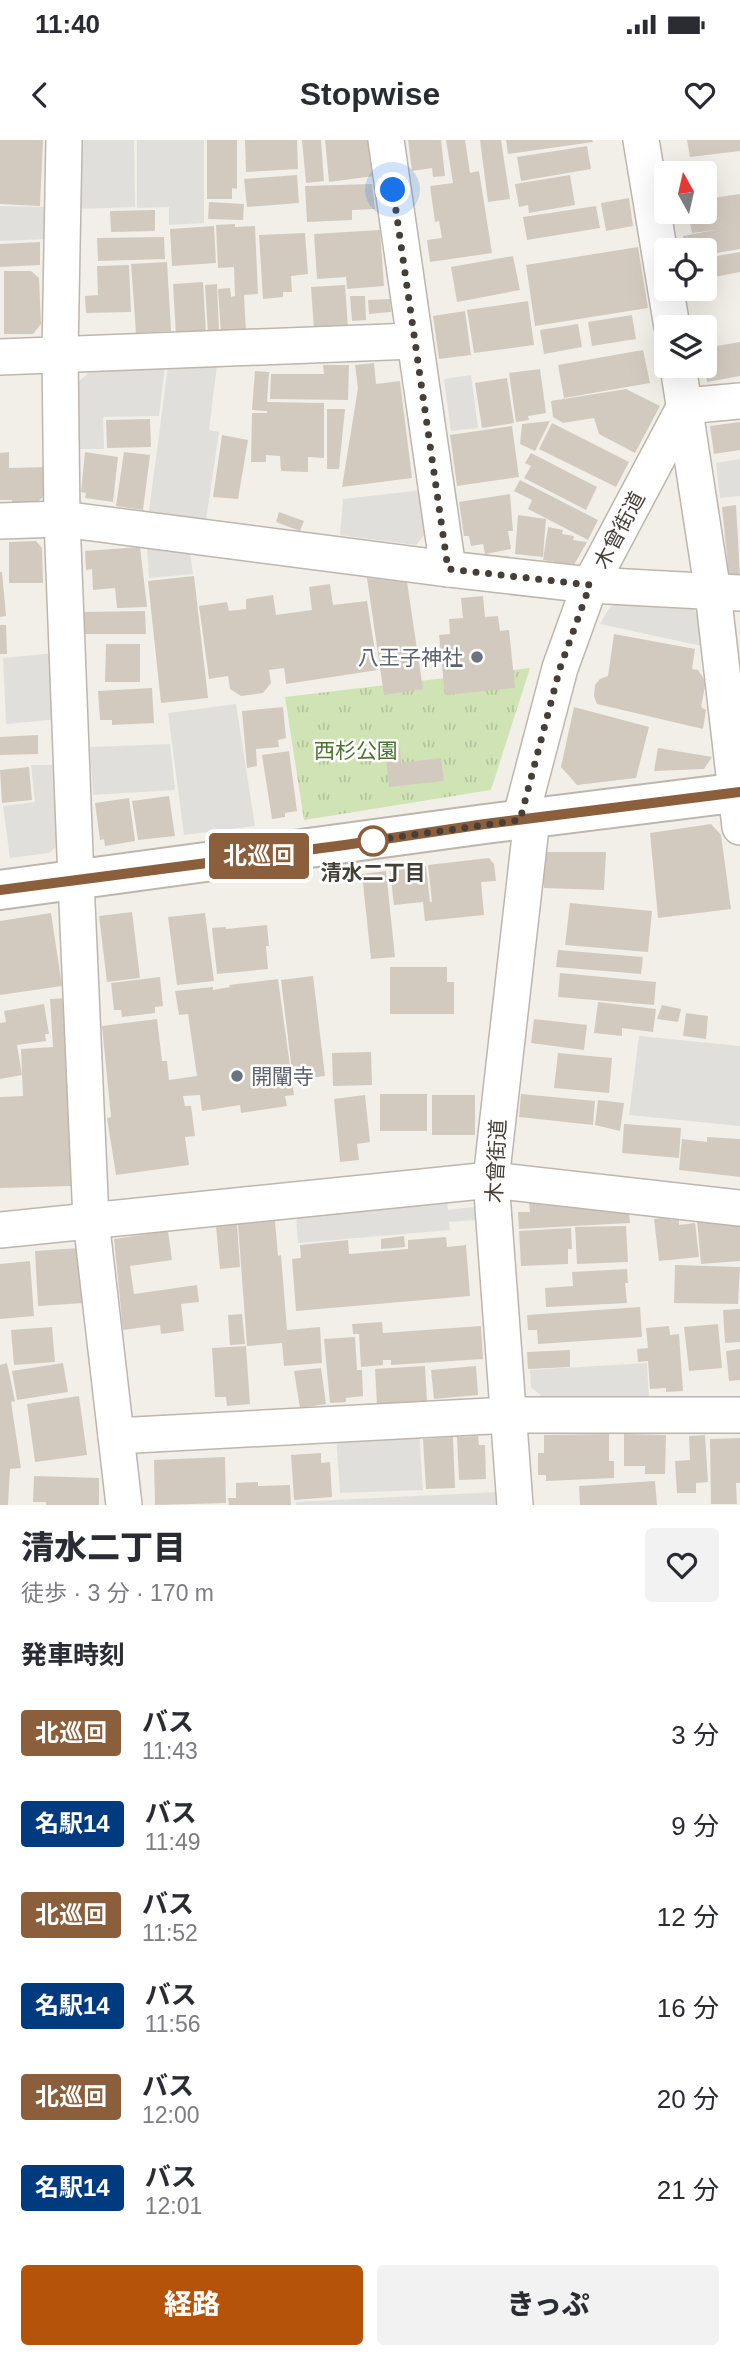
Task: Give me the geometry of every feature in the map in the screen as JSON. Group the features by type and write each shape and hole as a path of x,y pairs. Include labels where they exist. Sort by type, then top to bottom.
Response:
{"street":[{"path":"64,140 60,354 62,519 76,880 91,1220 124,1505"},
{"path":"387,140 448,569"},
{"path":"641,140 670,315"},
{"path":"0,357 414,341"},
{"path":"0,890 526,819 739,804 726,593 680,378"},
{"path":"685,406 740,401"},
{"name":"木曾街道","path":"515,1505 491,1180 526,819 560,668 590,585 685,406"},
{"path":"0,521 62,519 590,585 726,593"},
{"path":"0,1230 491,1180 740,1208"},
{"path":"116,1436 509,1415 740,1415"}],"green space":[{"name":"西杉公園","path":"530,668 491,790 304,820 285,697"}],"shaded area":[{"path":"79,140 134,140 135,207 79,209"},
{"path":"137,140 204,140 204,223 169,225 169,207 137,208"},
{"path":"0,206 46,207 47,239 0,241"},
{"path":"217,365 209,430 219,432 206,520 149,511 168,366"},
{"path":"165,367 159,416 103,417 104,449 77,449 75,385 94,368"},
{"path":"471,375 478,428 451,431 444,379"},
{"path":"740,459 740,496 720,498 716,463"},
{"path":"423,490 428,531 416,545 340,535 343,499"},
{"path":"147,547 190,552 193,574 149,578"},
{"path":"623,602 691,607 703,618 706,647 600,624 610,607"},
{"path":"56,653 60,719 6,724 3,658"},
{"path":"236,704 255,826 184,835 168,713"},
{"path":"170,744 175,790 93,795 90,747"},
{"path":"31,765 60,765 63,841 49,853 10,858 3,806 35,802"},
{"path":"639,1036 740,1046 740,1126 629,1115"},
{"path":"447,1200 448,1210 475,1207 477,1220 449,1222 450,1230 298,1243 296,1215"},
{"path":"647,1363 649,1399 544,1398 531,1387 530,1370"},
{"path":"419,1431 423,1490 340,1493 336,1435"},
{"path":"496,1492 497,1505 296,1505 296,1502"}],"building":[{"path":"0,140 43,140 40,206 0,204"},
{"path":"207,140 237,140 237,189 232,188 232,199 207,199"},
{"path":"245,140 297,140 298,169 246,172"},
{"path":"302,140 321,140 324,181 306,183"},
{"path":"325,140 368,140 374,176 329,182"},
{"path":"408,140 441,140 445,176 433,177 432,168 412,171"},
{"path":"446,140 465,140 470,173 479,171 492,253 430,262 427,240 442,238 439,221 435,222 430,186 453,183"},
{"path":"480,140 501,140 510,199 488,202"},
{"path":"506,140 592,140 593,142 508,154"},
{"path":"687,140 740,140 740,151 690,157"},
{"path":"587,146 591,169 521,181 517,157"},
{"path":"297,175 299,203 247,207 244,179"},
{"path":"570,175 575,205 529,213 528,205 519,207 515,184"},
{"path":"372,184 375,209 352,210 352,220 307,222 305,186"},
{"path":"740,194 740,249 717,253 717,238 683,238 715,230 692,233 690,224 718,224 718,197"},
{"path":"629,198 633,226 606,231 601,203"},
{"path":"209,202 244,204 243,220 208,219"},
{"path":"596,206 600,228 527,240 523,217"},
{"path":"155,210 155,231 111,232 110,211"},
{"path":"235,224 235,227 255,226 258,294 244,295 246,333 221,334 218,289 230,288 231,297 235,296 234,267 218,268 216,225"},
{"path":"214,226 216,263 172,266 170,229"},
{"path":"380,230 384,286 347,289 346,277 317,279 314,234"},
{"path":"305,233 308,274 291,276 292,292 283,292 283,297 263,299 259,235"},
{"path":"164,237 165,259 98,261 97,238"},
{"path":"40,242 40,265 0,267 0,244"},
{"path":"638,247 648,308 535,326 526,265"},
{"path":"740,252 740,272 717,276 717,256"},
{"path":"513,256 520,290 457,302 451,267"},
{"path":"167,262 171,331 136,333 131,264"},
{"path":"129,265 131,312 86,313 85,296 98,295 97,266"},
{"path":"4,271 31,271 39,278 41,324 33,334 4,334"},
{"path":"203,282 206,333 176,335 173,284"},
{"path":"217,284 219,333 208,334 205,285"},
{"path":"345,285 348,328 314,330 311,287"},
{"path":"350,296 365,296 366,320 352,321"},
{"path":"390,299 391,312 369,314 368,300"},
{"path":"528,301 534,345 474,353 467,310"},
{"path":"465,311 471,355 439,359 433,316"},
{"path":"632,315 636,339 592,346 588,322"},
{"path":"578,324 582,347 544,354 540,330"},
{"path":"740,342 740,376 707,382 706,378 717,378 717,346"},
{"path":"643,350 650,383 564,398 558,365"},
{"path":"374,363 376,384 400,381 412,478 342,487 358,388 355,365"},
{"path":"323,365 349,365 348,400 270,399 271,374 324,374"},
{"path":"540,369 546,413 528,416 529,420 516,422 509,373"},
{"path":"255,371 269,372 267,402 324,403 324,458 308,457 308,472 281,471 280,456 266,455 266,462 251,462 252,413 267,413 252,410"},
{"path":"507,378 514,423 482,428 475,383"},
{"path":"626,389 660,406 635,453 599,434 594,418 563,423 553,417 551,401"},
{"path":"327,409 345,409 339,469 327,469"},
{"path":"150,419 151,447 107,448 106,420"},
{"path":"550,421 535,451 520,444 522,424"},
{"path":"740,422 740,450 714,454 710,426"},
{"path":"552,423 629,462 616,487 539,449"},
{"path":"512,426 519,477 457,486 450,435"},
{"path":"222,435 248,440 238,499 213,497"},
{"path":"9,452 9,468 47,467 48,493 36,503 0,500 0,453"},
{"path":"85,452 118,457 113,502 85,498 86,493 81,492"},
{"path":"124,452 150,455 143,510 116,506"},
{"path":"531,453 597,487 586,510 524,478 531,466 525,463"},
{"path":"520,480 598,520 588,540 528,509 532,500 514,491"},
{"path":"510,494 513,531 508,531 511,549 485,554 483,544 471,546 469,536 464,536 459,502"},
{"path":"736,505 740,576 729,577 722,507"},
{"path":"279,512 304,521 300,531 276,522"},
{"path":"518,515 546,519 543,557 515,554"},
{"path":"548,527 563,530 562,534 574,536 573,540 587,542 574,565 543,560"},
{"path":"36,541 42,548 43,583 9,583 9,542"},
{"path":"140,547 147,607 117,608 115,588 93,590 92,569 86,570 85,551"},
{"path":"0,572 6,616 0,617"},
{"path":"194,576 208,698 161,703 148,581"},
{"path":"367,578 407,582 423,689 384,695"},
{"path":"330,584 333,605 367,601 378,670 286,684 284,668 269,670 271,683 263,693 241,696 230,689 228,676 209,679 199,606 227,602 229,611 246,609 246,599 273,595 276,615 312,610 309,587"},
{"path":"483,596 485,617 498,616 500,631 509,630 515,688 445,695 439,635 450,634 449,619 463,618 461,598"},
{"path":"145,611 146,634 84,634 84,612"},
{"path":"0,625 6,625 7,654 0,654"},
{"path":"614,634 695,649 692,669 698,670 705,686 701,707 706,710 703,729 597,704 594,696 595,685 608,676"},
{"path":"106,644 140,644 140,682 105,682"},
{"path":"152,688 154,723 112,725 112,720 100,720 98,691"},
{"path":"283,707 286,738 278,740 279,747 256,749 257,766 247,768 242,711"},
{"path":"574,707 649,727 636,778 577,785 561,767"},
{"path":"38,735 38,754 0,755 0,737"},
{"path":"400,748 401,763 441,758 444,781 389,787 385,750"},
{"path":"658,748 712,757 704,769 654,771"},
{"path":"289,751 297,811 272,819 262,755"},
{"path":"29,767 32,800 2,803 0,770"},
{"path":"169,796 175,836 138,840 132,801"},
{"path":"129,798 135,841 105,846 104,839 100,840 95,803"},
{"path":"711,824 721,835 731,909 658,918 650,833"},
{"path":"544,852 606,852 604,890 544,888"},
{"path":"489,858 494,864 496,881 481,882 484,915 425,921 423,902 394,905 390,871 426,866 432,902 428,865"},
{"path":"386,871 395,957 371,959 362,874"},
{"path":"570,903 652,911 648,952 565,945"},
{"path":"132,912 140,978 107,982 99,916"},
{"path":"51,913 62,986 0,995 0,921"},
{"path":"205,913 214,981 177,985 168,917"},
{"path":"267,925 268,969 217,974 212,928"},
{"path":"558,950 643,957 641,974 556,967"},
{"path":"390,967 447,967 447,982 454,982 454,1014 390,1014"},
{"path":"560,973 656,982 654,1005 558,997"},
{"path":"313,976 325,1076 293,1080 281,980"},
{"path":"160,977 163,1006 155,1007 155,1013 122,1017 121,1010 114,1010 111,983"},
{"path":"278,979 294,1095 285,1096 287,1106 241,1113 240,1105 202,1111 200,1095 183,1096 185,1106 191,1106 195,1136 185,1137 189,1165 116,1175 107,1118 111,1117 102,1026 157,1019 162,1061 167,1061 169,1080 197,1076 188,1014 179,1015 175,991 213,987 213,990 230,987 229,985"},
{"path":"68,998 76,1180 71,1186 0,1188 0,1097 23,1096 21,1049 53,1047 50,999"},
{"path":"598,1002 656,1009 653,1032 622,1028 622,1036 594,1033"},
{"path":"44,1004 49,1034 45,1034 46,1041 17,1045 22,1075 0,1079 0,1023 6,1022 4,1011"},
{"path":"662,1005 681,1009 678,1022 657,1019"},
{"path":"686,1013 708,1016 706,1039 683,1036"},
{"path":"534,1019 587,1025 584,1050 531,1043"},
{"path":"371,1052 372,1085 333,1086 332,1053"},
{"path":"558,1053 612,1058 609,1093 554,1088"},
{"path":"380,1094 427,1094 427,1131 380,1131"},
{"path":"521,1094 595,1101 593,1125 519,1117"},
{"path":"365,1095 370,1142 357,1144 359,1160 340,1162 334,1099"},
{"path":"432,1095 475,1095 475,1135 432,1135"},
{"path":"598,1100 624,1103 620,1131 595,1125"},
{"path":"624,1124 681,1128 679,1158 622,1153"},
{"path":"707,1137 740,1139 740,1177 679,1170 682,1139 707,1142"},
{"path":"529,1202 629,1212 630,1223 519,1229 518,1212 530,1212"},
{"path":"670,1217 671,1220 679,1219 679,1225 695,1223 699,1257 659,1261 654,1219"},
{"path":"697,1220 740,1225 740,1261 701,1264"},
{"path":"275,1221 278,1256 281,1255 287,1330 320,1327 322,1363 284,1366 282,1343 247,1346 238,1224"},
{"path":"237,1224 240,1267 220,1269 216,1226"},
{"path":"626,1226 628,1262 577,1264 575,1227"},
{"path":"571,1228 572,1249 568,1249 568,1264 521,1266 519,1231"},
{"path":"168,1231 172,1260 130,1266 134,1294 197,1285 199,1302 181,1304 184,1331 161,1334 160,1325 123,1330 114,1239"},
{"path":"404,1236 405,1247 381,1249 381,1239"},
{"path":"446,1237 447,1247 466,1245 470,1296 296,1311 292,1259 301,1258 300,1245 348,1240 349,1254 408,1249 408,1240"},
{"path":"80,1248 84,1303 38,1306 35,1251"},
{"path":"30,1261 34,1316 0,1319 0,1264"},
{"path":"675,1265 740,1267 738,1304 674,1303"},
{"path":"627,1269 627,1303 546,1307 545,1288 573,1286 572,1272"},
{"path":"640,1307 642,1337 538,1344 537,1330 528,1330 527,1315"},
{"path":"740,1309 740,1342 725,1343 723,1310"},
{"path":"242,1314 245,1344 230,1345 228,1315"},
{"path":"382,1322 383,1333 481,1326 483,1359 391,1365 391,1360 383,1360 383,1365 361,1367 359,1334 353,1334 352,1324"},
{"path":"718,1324 722,1368 689,1371 684,1327"},
{"path":"669,1326 670,1335 679,1334 683,1391 650,1389 648,1361 638,1362 637,1349 648,1348 646,1328"},
{"path":"52,1327 55,1362 14,1365 11,1330"},
{"path":"355,1337 357,1370 362,1370 363,1396 346,1398 346,1402 330,1403 324,1339"},
{"path":"246,1346 250,1404 227,1406 226,1397 215,1397 212,1348"},
{"path":"740,1349 740,1380 729,1381 726,1351"},
{"path":"570,1350 570,1367 528,1369 527,1352"},
{"path":"7,1363 15,1401 11,1402 21,1468 10,1469 8,1505 0,1505 0,1365"},
{"path":"63,1363 68,1392 17,1400 12,1371"},
{"path":"425,1366 427,1402 377,1405 375,1369"},
{"path":"476,1366 478,1395 434,1399 431,1370"},
{"path":"321,1368 326,1404 300,1408 294,1371"},
{"path":"79,1396 87,1455 35,1462 27,1404"},
{"path":"609,1434 609,1461 614,1461 614,1478 546,1481 546,1475 538,1475 538,1453 544,1453 544,1435"},
{"path":"624,1434 666,1435 665,1474 645,1474 645,1466 624,1466"},
{"path":"705,1435 708,1482 696,1483 696,1493 677,1493 675,1461 690,1460 689,1436"},
{"path":"478,1436 479,1445 485,1445 486,1479 459,1480 457,1437"},
{"path":"453,1437 455,1488 426,1489 423,1439"},
{"path":"740,1438 737,1504 711,1504 710,1439"},
{"path":"321,1453 321,1463 330,1462 332,1497 294,1500 291,1455"},
{"path":"225,1457 226,1503 155,1505 154,1460"},
{"path":"34,1476 99,1478 99,1505 46,1505 46,1502 33,1502"},
{"path":"655,1481 657,1505 580,1505 579,1486"},
{"path":"258,1482 258,1486 290,1485 291,1505 229,1505 228,1498 236,1498 236,1483"}],"bus line":[{"name":"北巡回","path":"0,890 740,792"}],"place":[{"name":"八王子神社","path":"477,657"},
{"name":"清水二丁目","path":"373,841"},
{"name":"開闡寺","path":"237,1076"}],"route":[{"path":"373,841 369,841 520,820 560,668 590,585 448,569 393,190"}]}
